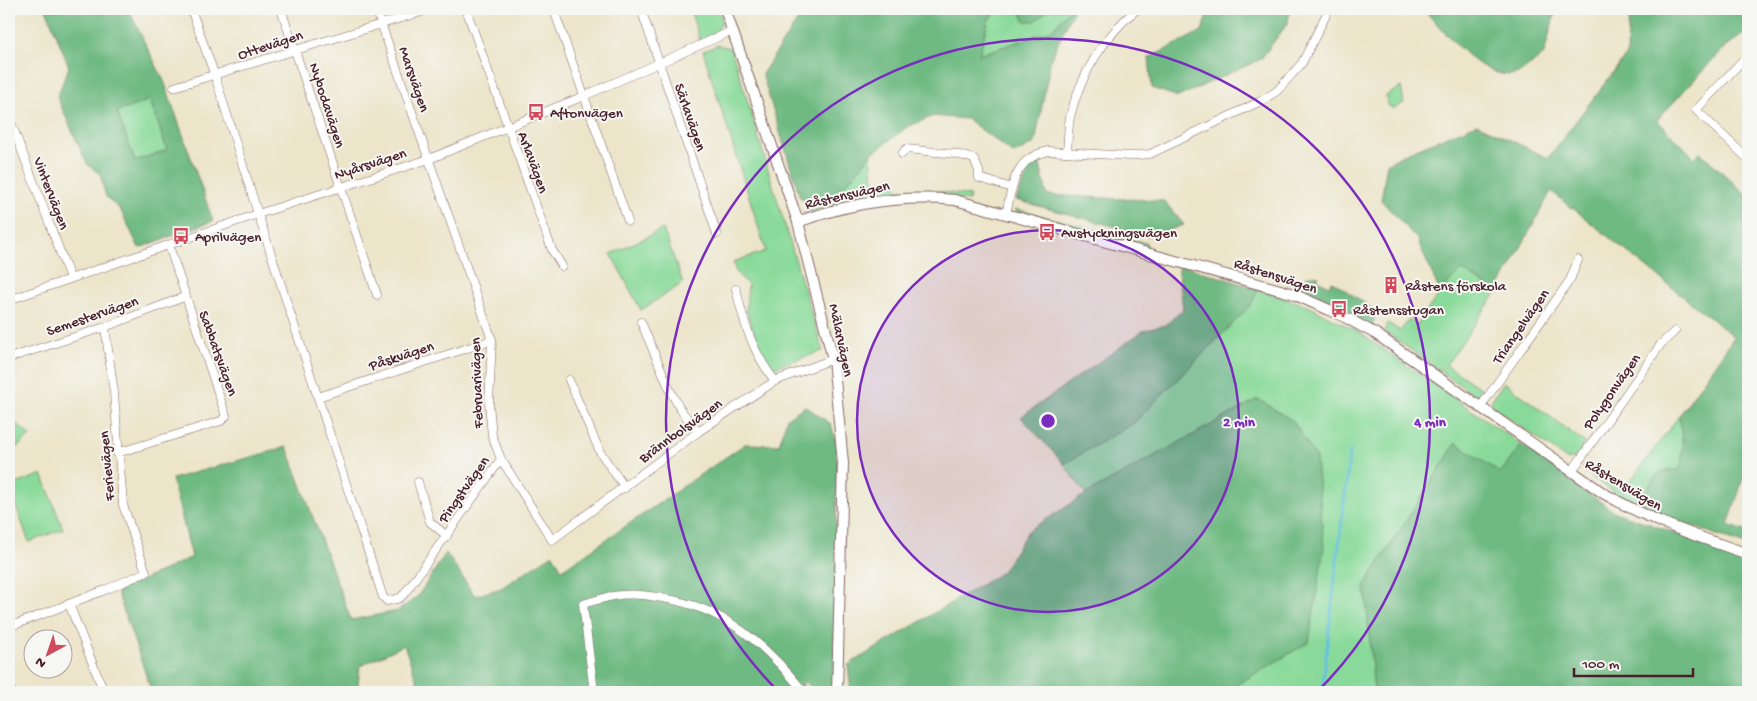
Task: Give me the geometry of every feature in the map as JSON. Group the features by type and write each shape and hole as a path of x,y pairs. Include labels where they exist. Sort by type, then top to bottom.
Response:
{"street":[{"path":"191,9 215,76 318,396"},
{"name":"Nybodavägen","path":"281,9 377,295"},
{"name":"Marsvägen","path":"376,9 429,159"},
{"name":"Ottevägen","path":"174,87 430,9"},
{"name":"Arlavägen","path":"466,9 552,250 562,266"},
{"name":"Särlavägen","path":"641,9 716,234"},
{"name":"Mälarvägen","path":"725,9 798,222 833,359 843,464 837,692"},
{"path":"1067,152 1070,118 1080,86 1101,48 1115,29 1137,9"},
{"path":"1006,214 1016,173 1025,161 1035,154 1048,151 1128,156 1150,154 1262,101 1277,91 1302,64 1329,9"},
{"path":"555,13 628,221"},
{"name":"Nyårsvägen","path":"9,300 258,214 429,159 584,96 732,31"},
{"path":"1748,65 1743,60 1696,110 1748,159"},
{"name":"Vintervägen","path":"9,116 70,278"},
{"path":"902,154 906,149 930,150 974,159 979,170 979,178 1012,188"},
{"name":"Februarivägen","path":"429,159 492,340 490,423 501,459 552,540"},
{"name":"Råstensvägen","path":"798,222 863,203 907,197 955,200 1292,293 1343,316 1376,334 1628,508 1658,522 1748,554"},
{"name":"Sabbatsvägen","path":"118,453 221,421 226,416 184,296 169,246"},
{"name":"Triangelvägen","path":"1481,406 1570,280 1578,260"},
{"path":"736,290 748,336 762,364 774,381"},
{"name":"Semestervägen","path":"9,358 105,327 184,296"},
{"path":"641,322 670,390 698,432"},
{"name":"Ferievägen","path":"9,627 146,572 122,505 114,393 105,327"},
{"name":"Polygonvägen","path":"1572,471 1661,344 1675,330"},
{"name":"Påskvägen","path":"318,396 492,340"},
{"name":"Brännbolsvägen","path":"552,540 625,488 698,432 774,381 833,359"},
{"path":"569,380 600,452 625,488"},
{"name":"Pingstvägen","path":"318,396 382,594 387,601 400,598 447,536 501,459"},
{"name":"Pingstvägen","path":"418,482 430,522 447,536"},
{"path":"594,692 584,604 614,596 646,595 678,600 706,609 733,623 758,642 804,692"},
{"path":"69,604 104,692"},
{"path":"9,684 12,692"}],"green space":[{"path":"46,9 128,9 164,81 213,221 139,248 120,209 106,197 100,174 87,164 57,97 69,67","holes":["150,100 167,150 135,161 117,112"]},
{"path":"690,9 718,9 722,21 716,33 700,41"},
{"path":"805,9 996,9 988,21 979,55 1052,30 1070,9 1074,9 1051,58 1035,143 1014,154 967,119 933,116 907,127 871,154 850,180 830,198 812,204 800,197 762,74"},
{"path":"996,9 1022,9 1021,13 1025,21 1035,20 1050,9 1070,9 1052,30 979,55 988,21"},
{"path":"1022,9 1050,9 1035,21 1025,21 1021,13"},
{"path":"1209,9 1291,9 1287,24 1261,59 1178,97 1152,88 1149,58 1202,31"},
{"path":"1423,9 1556,9 1544,54 1519,73 1502,74 1490,70 1464,52"},
{"path":"1629,9 1748,9 1748,31 1724,48 1657,120 1695,158 1700,152 1748,196 1748,464 1728,525 1748,532 1748,546 1661,515 1639,504 1658,474 1663,471 1679,470 1682,436 1679,416 1734,337 1551,191 1497,292 1462,270 1440,292 1417,239 1381,200 1387,164 1404,154 1477,124 1548,158 1627,54"},
{"path":"718,45 730,48 735,60 823,351 771,368 760,349 746,311 748,285 736,272 733,262 766,251 703,51"},
{"path":"1401,87 1404,103 1393,109 1387,104 1386,96"},
{"path":"150,100 167,150 135,161 117,112"},
{"path":"871,154 873,181 896,183 897,190 930,190 970,196 969,201 887,195 802,214 819,207 850,180"},
{"path":"1039,161 1047,195 1164,201 1184,225 1150,236 1016,200 1030,168"},
{"path":"1015,209 1146,243 1149,249 1018,214"},
{"path":"663,229 683,283 641,310 611,254"},
{"path":"1178,264 1258,289 1250,306 1135,422 1064,464 1021,417 1143,331 1165,325 1183,310"},
{"path":"1462,270 1497,292 1446,365 1486,392 1474,395 1384,331 1388,323 1400,331 1409,319 1417,325 1440,292"},
{"path":"1312,275 1319,276 1317,280 1330,286 1332,281 1376,311 1372,328 1334,306 1298,290 1306,277"},
{"path":"1258,289 1310,307 1357,331 1522,445 1500,473 1456,443 1365,585 1374,692 1224,692 1309,642 1258,399 1086,494 1064,464 1135,422 1250,306"},
{"path":"1504,382 1585,443 1576,457 1568,460 1493,407 1491,401"},
{"path":"1258,399 1293,421 1316,458 1324,547 1309,642 1224,692 851,692 848,665 1002,572 1028,531 1086,494"},
{"path":"805,406 831,424 837,446 834,691 817,692 803,680 803,692 421,692 404,645 360,666 357,692 152,692 117,592 192,557 172,479 287,447 351,620 398,611 418,596 446,553 475,596 501,588 553,554 562,570 745,444 779,445 787,418"},
{"path":"1679,416 1682,450 1679,470 1664,471 1658,474 1639,504 1612,491 1584,471 1583,465 1625,488"},
{"path":"9,424 17,424 30,436 9,454"},
{"path":"1456,443 1500,473 1522,445 1613,511 1748,559 1748,692 1374,692 1365,585"},
{"path":"42,474 63,529 29,542 9,487"}],"waterway":[{"path":"1319,692 1322,689 1350,451"}],"place":[{"name":"Aftonvägen","path":"536,112"},
{"name":"Avstyckningsvägen","path":"1047,232"},
{"name":"Aprilvägen","path":"181,236"},
{"name":"Råstens förskola","path":"1391,285"},
{"name":"Råstensstugan","path":"1339,309"}]}
